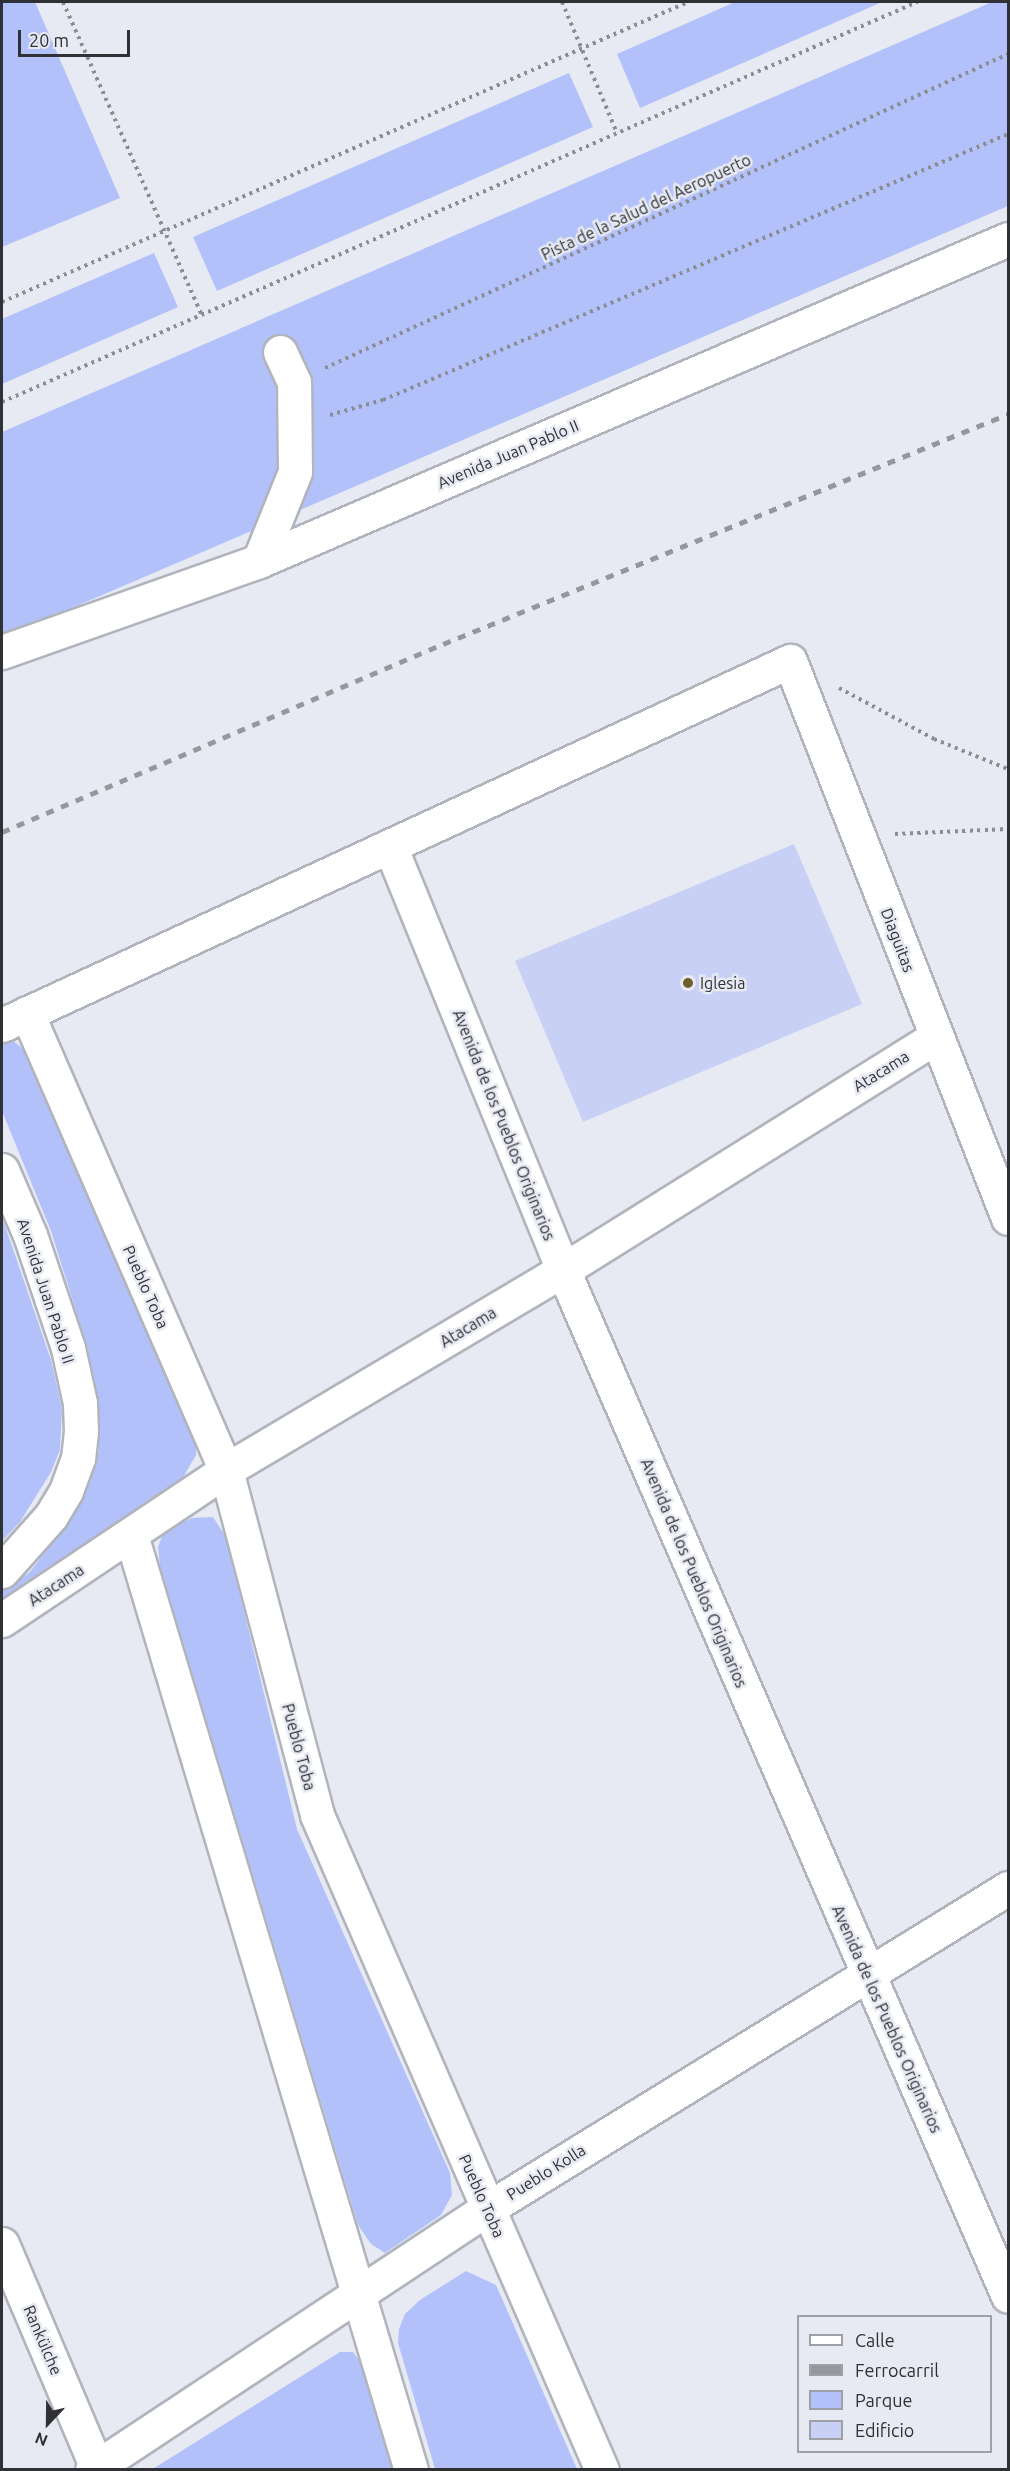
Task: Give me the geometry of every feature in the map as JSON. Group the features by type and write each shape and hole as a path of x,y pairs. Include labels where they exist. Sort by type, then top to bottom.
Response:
{"street":[{"name":"Avenida Juan Pablo II","path":"2,652 259,561 1008,239"},
{"path":"259,561 295,472 294,382 280,352"},
{"path":"14,1019 790,662"},
{"name":"Diaguitas","path":"790,662 1008,1218"},
{"name":"Avenida de los Pueblos Originarios","path":"390,846 563,1270 1008,2296"},
{"name":"Pueblo Toba","path":"14,1019 226,1470 316,1815 602,2469"},
{"name":"Atacama","path":"2,1620 226,1470 563,1270 936,1037"},
{"name":"Avenida Juan Pablo II","path":"2,1170 30,1235 68,1348 80,1403 81,1431 78,1458 66,1491 51,1516 2,1571"},
{"path":"132,1535 411,2469"},
{"name":"Pueblo Kolla","path":"96,2468 487,2209 1008,1888"},
{"name":"Rankülche","path":"2,2244 96,2468"}],"path":[{"path":"63,2 202,315"},
{"path":"562,2 617,133"},
{"path":"2,302 688,2"},
{"path":"2,402 917,2"},
{"name":"Pista de la Salud del Aeropuerto","path":"294,382 1008,54"},
{"path":"294,425 383,400 1008,134"},
{"path":"790,662 934,739 1008,769"},
{"path":"858,836 1008,829"}],"green space":[{"path":"2,2 35,2 120,198 2,247"},
{"path":"735,2 882,2 640,108 617,54"},
{"path":"992,2 1008,2 1008,206 2,638 2,432"},
{"path":"569,73 593,127 217,291 193,237"},
{"path":"154,253 178,307 2,384 2,319"},
{"path":"12,1040 32,1056 196,1435 196,1455 181,1481 2,1604 2,1590 29,1573 69,1522 89,1485 99,1449 98,1407 88,1349 51,1231 2,1111 2,1045"},
{"path":"2,1217 51,1360 62,1408 60,1450 51,1472 20,1522 2,1541"},
{"path":"213,1517 226,1537 297,1829 450,2173 452,2195 441,2215 385,2253 371,2244 358,2225 160,1566 158,1547 164,1531 192,1518"},
{"path":"466,2271 496,2285 577,2469 435,2469 398,2343 399,2329 405,2314 420,2300"},
{"path":"340,2352 353,2352 364,2366 394,2470 151,2470"}],"building":[{"name":"Iglesia","path":"794,844 862,1004 583,1122 515,961"}],"railway":[{"path":"2,832 443,644 1008,414"}],"place":[{"name":"Iglesia","path":"688,983"}]}
